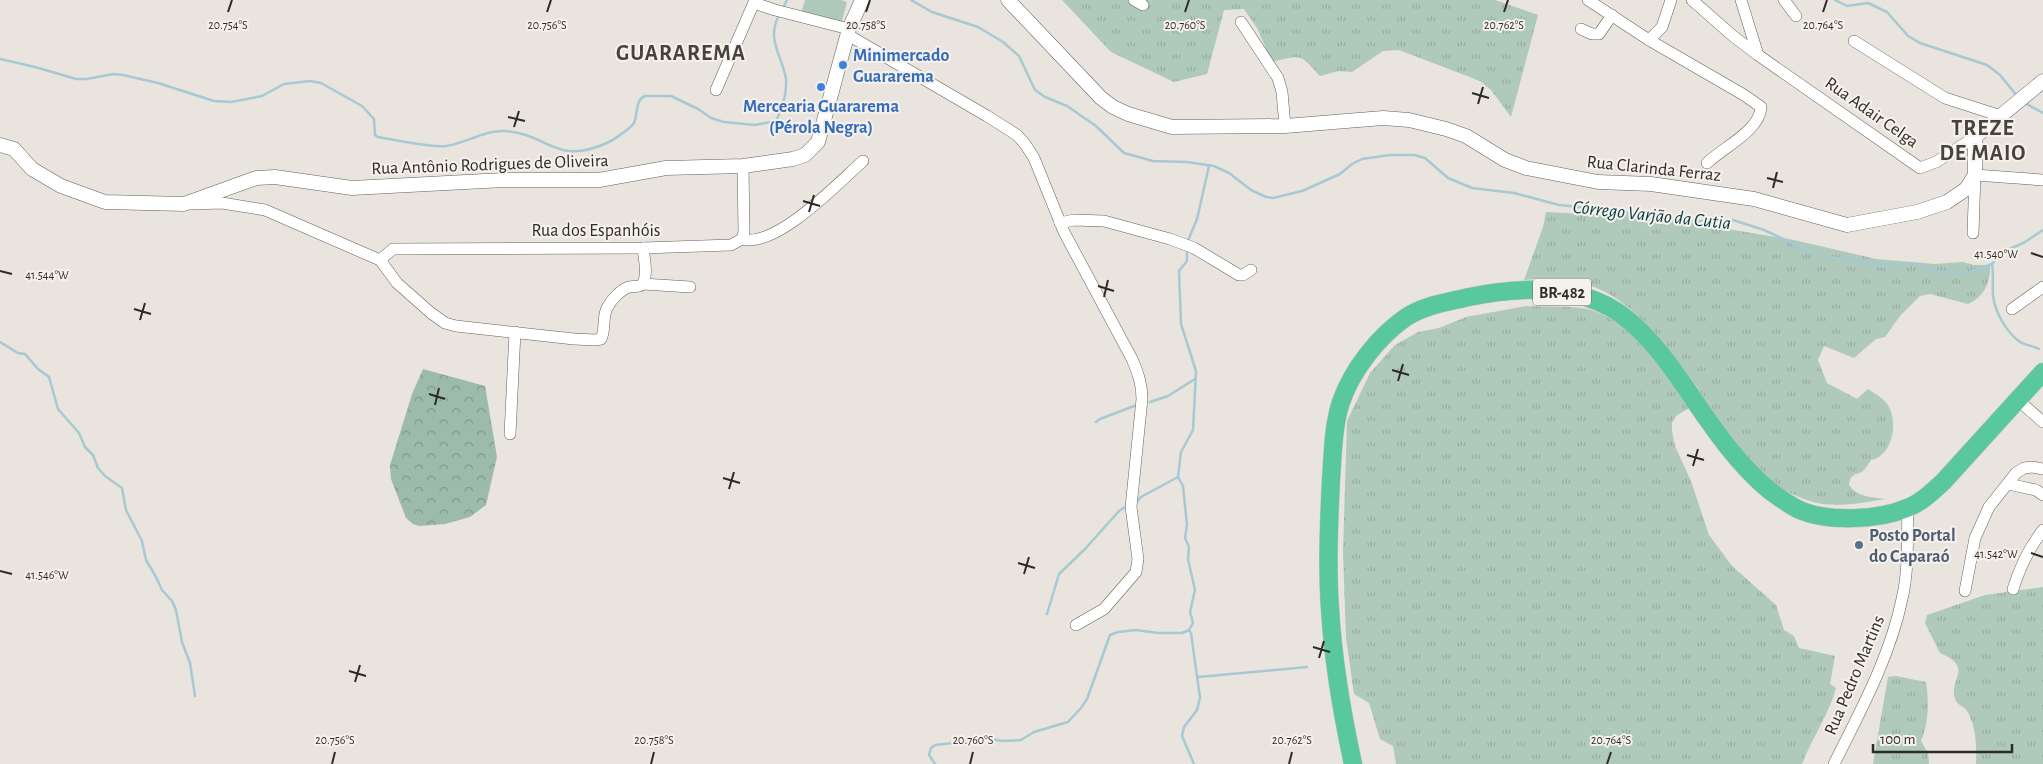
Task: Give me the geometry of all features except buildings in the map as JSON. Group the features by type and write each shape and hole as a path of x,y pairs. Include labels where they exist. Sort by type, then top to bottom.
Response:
{"highway":[{"name":"BR-482","path":"1353,764 1341,705 1330,609 1330,511 1336,422 1341,401 1357,370 1381,339 1406,318 1418,311 1490,293 1546,290 1581,296 1615,310 1650,339 1687,388 1725,444 1758,481 1787,504 1817,515 1837,517 1877,515 1908,508 1926,498 1943,482 2043,372"}],"street":[{"name":"Rua Antônio Rodrigues de Oliveira","path":"184,204 256,178 275,177 352,188 366,188 504,180 591,180 666,168 743,166 793,159 805,155 818,142 849,32 862,0"},
{"name":"Rua Clarinda Ferraz","path":"1008,0 1101,98 1113,107 1128,114 1172,127 1285,126 1383,118 1409,120 1466,136 1505,160 1526,168 1598,182 1651,184 1730,194 1754,199 1837,224 1847,225 1917,212 1947,202 1966,189 1975,175"},
{"path":"1588,0 1761,107 1760,114 1743,137 1707,163"},
{"path":"1650,40 1662,27 1671,0"},
{"path":"1692,0 1758,55"},
{"path":"1741,0 1758,55"},
{"path":"1784,0 1796,16"},
{"path":"716,90 754,1 780,12 849,32 1016,135 1034,158 1060,224 1132,358 1142,386 1131,507 1138,566 1132,579 1104,609 1076,625"},
{"path":"1581,29 1592,34 1599,34 1612,15"},
{"path":"1241,22 1278,78 1282,92 1285,126"},
{"path":"1854,41 1945,98 2002,116"},
{"name":"Rua Adair Celga","path":"1758,55 1920,168 1936,162 1975,137 2043,81"},
{"path":"1973,233 1975,137"},
{"path":"0,145 14,149 32,169 61,186 105,202 222,204 265,210 380,260 397,283 431,314 445,323 456,326 595,340 601,338 603,334 604,315 614,298 629,287 643,284 690,287"},
{"name":"Rua dos Espanhóis","path":"380,260 393,249 643,248 731,245 742,239 750,241 760,240 785,228 864,161"},
{"path":"742,239 745,219 743,166"},
{"path":"1975,175 2043,180"},
{"path":"1060,224 1074,220 1104,220 1188,245 1239,275 1243,275 1251,270"},
{"path":"643,248 645,275 643,284"},
{"path":"2012,308 2043,287"},
{"path":"510,434 515,332"},
{"path":"2018,400 2043,422"},
{"path":"1964,591 1975,538 1989,507 2016,473 2024,468 2043,469"},
{"path":"2008,484 2036,490 2043,495"},
{"name":"Rua Pedro Martins","path":"1834,764 1874,681 1896,624 1903,598 1908,508"},
{"path":"2013,589 2024,558 2031,545 2043,530"}],"green space":[{"path":"805,0 841,0 847,2 841,25 801,13"},
{"path":"1062,0 1495,0 1538,15 1511,117 1491,90 1480,81 1399,50 1383,51 1352,72 1339,71 1320,76 1308,63 1299,58 1295,57 1272,62 1257,28 1244,9 1224,10 1207,74 1174,82 1111,52"},
{"path":"1546,212 1585,214 1637,213 1794,240 1876,259 1935,264 1963,262 1974,265 1990,265 1990,271 1988,283 1982,293 1968,304 1930,294 1920,296 1900,316 1885,337 1876,339 1854,358 1824,346 1818,360 1827,383 1857,399 1868,389 1879,396 1887,404 1892,414 1893,430 1884,452 1871,460 1863,471 1852,476 1849,485 1860,494 1885,499 1849,504 1821,504 1787,492 1764,476 1744,457 1723,430 1697,387 1669,351 1654,332 1623,303 1590,285 1549,279 1524,280 1543,227"},
{"path":"1526,306 1588,309 1610,318 1637,339 1649,352 1691,407 1676,416 1672,423 1672,431 1675,446 1691,481 1709,535 1732,566 1776,605 1784,630 1794,636 1799,648 1835,656 1830,684 1836,688 1802,764 1396,764 1393,746 1380,739 1369,703 1354,694 1346,638 1343,552 1347,421 1370,373 1395,345 1418,332 1439,328 1466,317"},
{"path":"423,369 485,386 497,457 486,505 470,517 445,524 419,526 406,518 391,479 390,465 412,394"},
{"path":"2043,587 2043,764 1976,764 1976,744 1972,723 1966,709 1956,701 1954,694 1958,670 1956,664 1951,659 1940,653 1925,623 1927,615 1985,595"},
{"path":"1896,676 1926,682 1928,712 1921,741 1928,753 1929,764 1873,764 1888,677"}],"waterway":[{"path":"783,8 787,0"},
{"name":"Córrego Varjão da Cutia","path":"911,0 932,12 978,27 1003,42 1019,56 1035,90 1045,97 1067,106 1096,126 1124,153 1153,161 1187,162 1214,166 1229,173 1251,190 1266,197 1273,198 1302,191 1340,174 1352,164 1362,159 1390,155 1414,155 1425,158 1448,178 1472,188 1514,193 1559,205 1604,208 1659,218 1699,221 1733,220 1764,230 1820,256 1855,260 1885,267 1912,263 1934,271 1967,273 1992,264 2001,253 2025,242 2043,230"},
{"name":"Córrego Varjão da Cutia","path":"1835,0 1847,6 1868,3 1887,12 1908,36 1920,43 1987,65 2000,75 2017,96"},
{"path":"0,59 76,79 113,74 123,75 158,83 214,101 231,102 262,96 284,84 310,81 321,83 362,106 374,119 375,135 378,137 432,146 446,146 490,132 505,131 520,133 563,150 575,151 607,143 625,131 634,123 638,104 645,96 671,96 698,109 711,118 724,122 755,125 776,121 786,90 784,70 774,40 775,24 779,15"},
{"name":"Córrego Varjão da Cutia","path":"2025,103 2043,113"},
{"path":"1187,243 1197,219 1209,166"},
{"path":"935,764 929,755 931,748 935,745 989,739 1003,741 1021,740 1034,732 1068,722 1087,699 1110,635 1136,630 1158,633 1182,633 1189,630 1193,623 1190,612 1195,590 1188,559 1189,547 1185,538 1187,525 1183,486 1178,477 1181,452 1193,430 1196,371 1181,324 1179,271 1187,261 1187,248"},
{"path":"1992,264 1993,296 1996,309 2002,321 2010,333 2020,342 2039,349"},
{"path":"0,342 18,353 25,354 38,369 49,377 58,409 79,433 85,447 93,455 98,468 105,476 122,488 126,510 142,541 146,560 162,590 172,601 176,610 182,642 190,663 195,696"},
{"path":"1150,402 1168,396 1195,379"},
{"path":"1096,422 1134,406"},
{"path":"1135,503 1141,497 1178,477"},
{"path":"1047,614 1059,574 1125,507"},
{"path":"1189,630 1200,698 1197,710 1184,727 1182,736 1194,764"},
{"path":"1198,677 1307,667"}],"place":[{"name":"Minimercado Guararema","path":"843,65"},
{"name":"Mercearia Guararema (Pérola Negra)","path":"821,87"},
{"name":"Posto Portal do Caparaó","path":"1859,545"}],"district":[{"name":"GUARAREMA","path":"681,52"},
{"name":"TREZE DE MAIO","path":"1983,140"}]}
